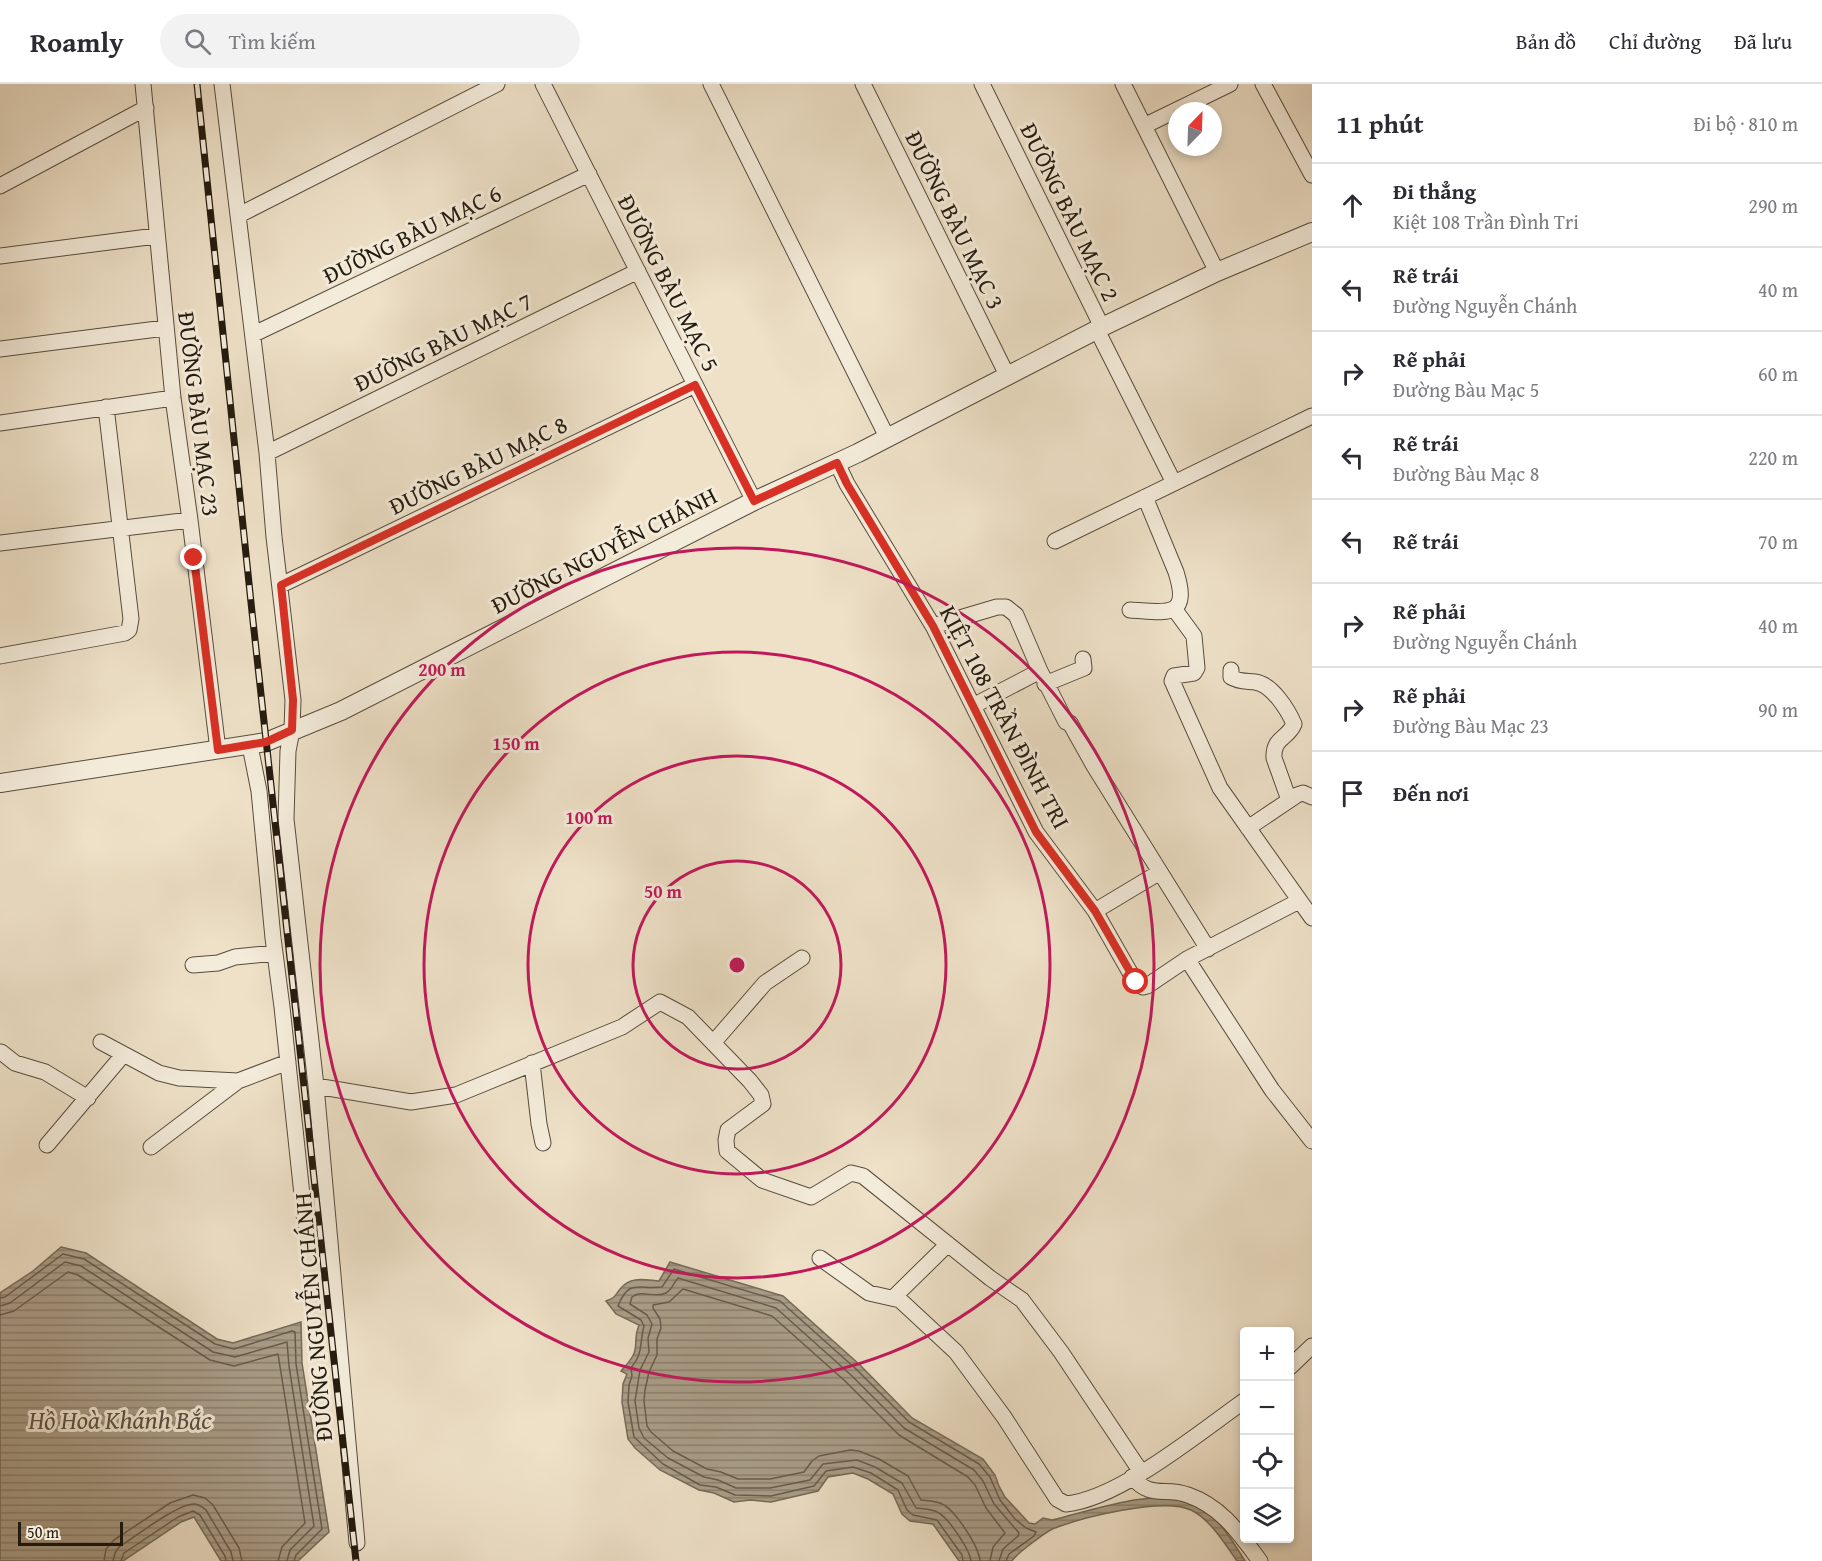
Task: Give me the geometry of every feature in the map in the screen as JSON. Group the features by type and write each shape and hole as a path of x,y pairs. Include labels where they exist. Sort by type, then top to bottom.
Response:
{"street":[{"name":"ĐƯỜNG BÀU MẠC 23","path":"143,84 165,328 218,750"},
{"path":"239,215 497,84"},
{"name":"ĐƯỜNG BÀU MẠC 5","path":"543,84 754,501"},
{"path":"711,84 887,438"},
{"name":"ĐƯỜNG BÀU MẠC 3","path":"863,84 1007,375"},
{"name":"ĐƯỜNG BÀU MẠC 2","path":"982,84 1099,329"},
{"path":"1123,84 1217,272"},
{"path":"1144,126 1230,84"},
{"path":"1263,84 1312,175"},
{"path":"228,86 239,215 293,700 292,730"},
{"path":"0,186 146,108"},
{"name":"ĐƯỜNG BÀU MẠC 6","path":"254,334 589,174"},
{"name":"ĐƯỜNG NGUYỄN CHÁNH","path":"0,783 250,746 266,742 341,711 754,501 887,438 1099,329 1217,272 1312,232"},
{"path":"0,256 156,236"},
{"name":"ĐƯỜNG BÀU MẠC 7","path":"267,453 638,271"},
{"path":"0,349 165,328"},
{"path":"1099,329 1174,483"},
{"name":"ĐƯỜNG BÀU MẠC 8","path":"281,585 695,385"},
{"path":"0,423 173,398"},
{"path":"0,656 124,633 129,630 131,619 106,408"},
{"path":"1055,541 1312,416"},
{"name":"KIỆT 108 TRẦN ĐÌNH TRI","path":"837,463 847,484 933,626 1036,832 1095,911 1136,982 1143,987 1187,959 1299,901"},
{"path":"1130,610 1168,612 1175,610 1180,603 1180,584 1165,541 1145,497"},
{"path":"0,543 190,520"},
{"path":"933,626 997,607 1006,606 1016,615 1066,722 1070,723 1094,766 1208,949"},
{"path":"1175,610 1194,636 1197,668 1194,673 1174,676 1172,681 1220,788 1312,918"},
{"path":"973,706 1043,677 1084,668 1083,659"},
{"path":"1231,670 1231,677 1236,681 1263,684 1292,717 1294,724 1292,729 1280,739 1274,752 1289,800"},
{"name":"ĐƯỜNG NGUYỄN CHÁNH","path":"292,730 288,751 286,819 316,1086 357,1543"},
{"name":"ĐƯỜNG NGUYỄN CHÁNH","path":"250,746 259,791 274,953 288,1062 304,1223"},
{"path":"1248,828 1289,800 1303,793 1312,796"},
{"path":"1095,911 1160,872"},
{"path":"193,965 274,953"},
{"path":"713,1042 765,983 802,958"},
{"path":"1187,959 1272,1090 1312,1141"},
{"path":"316,1086 411,1102 456,1095 622,1027 660,1002 688,1017 761,1095 763,1104 728,1130 727,1151 762,1180 811,1197 851,1173 863,1176 1022,1300 1061,1352 1146,1490 1179,1492 1215,1508 1231,1522 1260,1561"},
{"path":"101,1042 169,1076 238,1081"},
{"path":"1,1052 15,1063 49,1074 88,1098"},
{"path":"47,1145 123,1055"},
{"path":"151,1147 238,1081 288,1062"},
{"path":"532,1063 543,1143"},
{"path":"893,1298 948,1244"},
{"path":"820,1258 869,1293 900,1300 956,1352 1004,1417 1057,1499 1066,1504 1110,1490 1155,1463 1240,1404"},
{"path":"1294,1363 1312,1346"}],"water":[{"name":"Hồ Hoà Khánh Bắc","path":"61,1247 86,1253 217,1339 233,1343 301,1322 302,1363 329,1532 298,1561 221,1561 194,1517 181,1522 123,1561 0,1561 0,1293 33,1271"},
{"path":"670,1262 783,1296 860,1365 912,1418 983,1459 995,1475 1005,1497 1029,1523 1035,1524 1043,1518 1052,1520 1123,1502 1160,1498 1178,1499 1202,1508 1217,1521 1245,1561 1237,1561 1217,1532 1198,1514 1178,1507 1162,1506 1103,1514 1055,1528 1032,1543 1012,1561 959,1561 933,1524 910,1521 902,1514 893,1494 853,1473 828,1477 818,1491 771,1502 750,1500 734,1502 714,1493 699,1490 660,1470 628,1439 622,1402 623,1384 627,1374 621,1371 634,1353 639,1325 616,1314 606,1301 614,1297 629,1282 659,1281"}],"railway":[{"path":"197,84 252,612 356,1561"}],"route":[{"path":"194,558 218,750 266,742 292,730 293,700 281,585 695,385 754,501 837,463 847,484 933,626 1036,832 1095,911 1136,982"}]}
